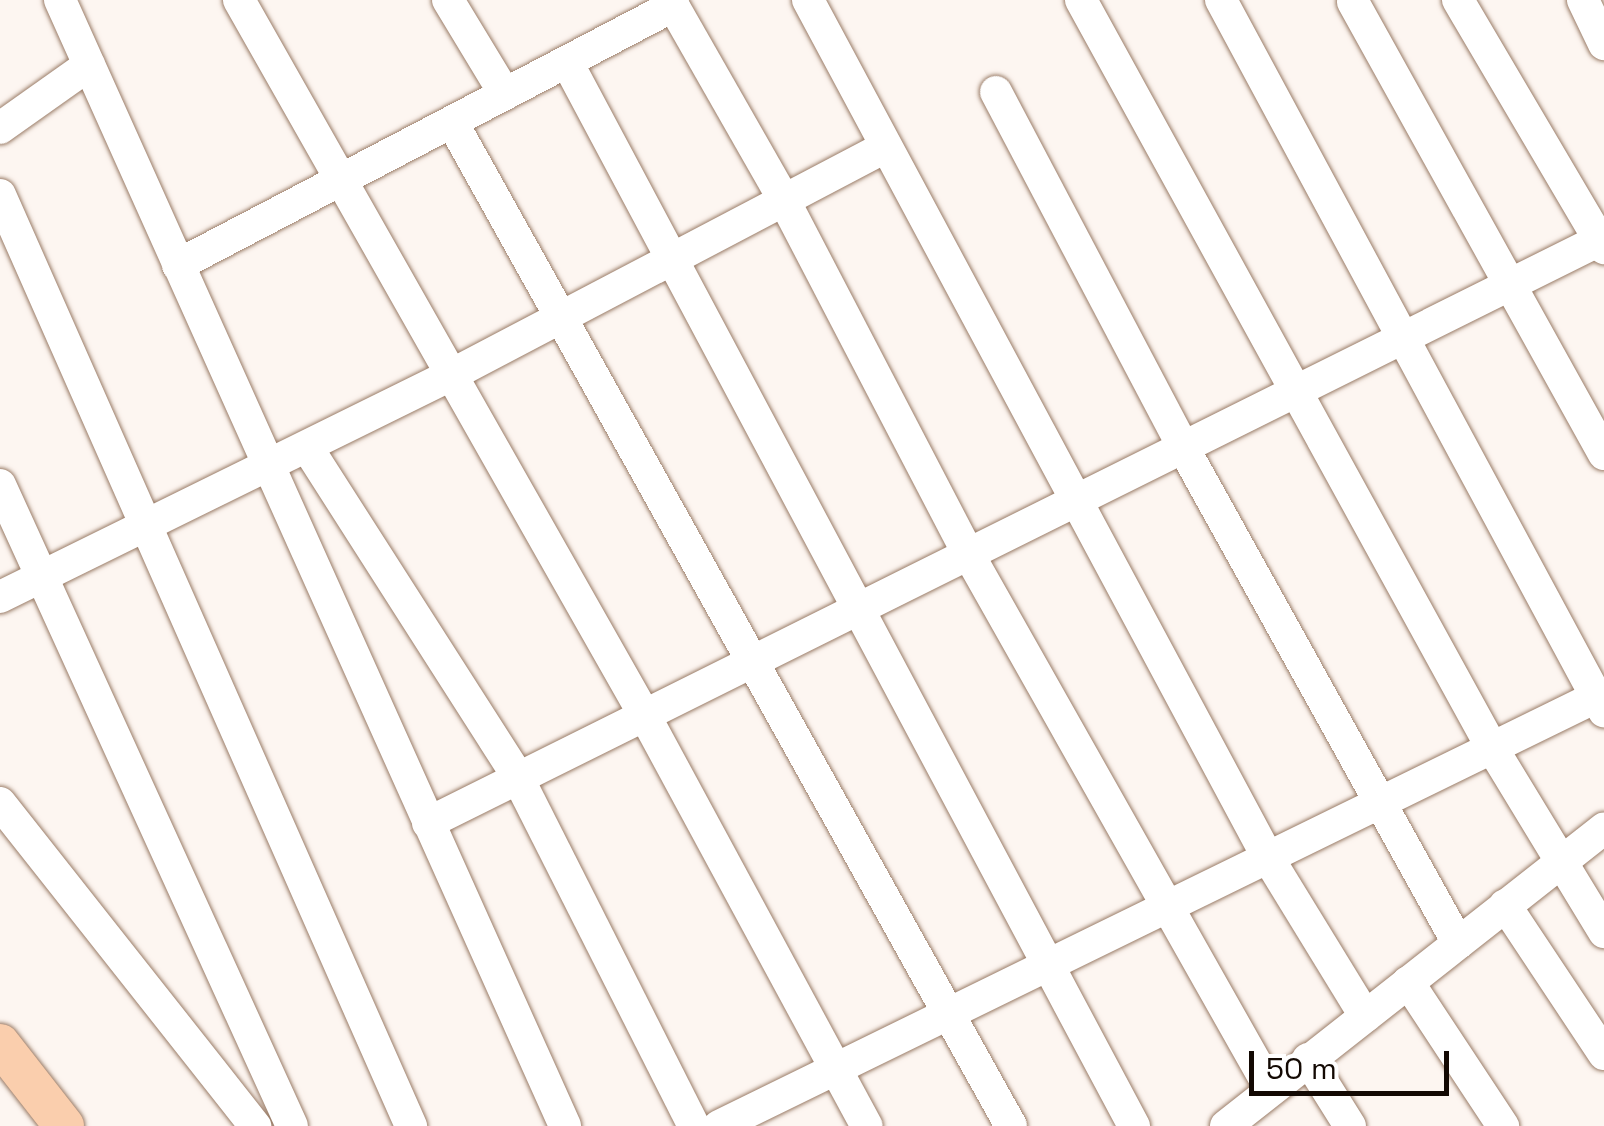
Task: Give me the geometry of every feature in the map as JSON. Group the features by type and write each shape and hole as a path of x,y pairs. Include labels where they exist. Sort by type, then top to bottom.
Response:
{"main road":[{"path":"0,1044 47,1120"}],"street":[{"path":"60,0 564,1126"},
{"path":"239,0 344,178 645,716 867,1126"},
{"path":"448,0 505,94"},
{"path":"808,0 1267,856 1365,1016"},
{"path":"1081,0 1294,394 1491,746 1604,932"},
{"path":"719,1126 1491,746 1600,704 1401,343 1221,0"},
{"path":"428,823 1603,242 1458,0"},
{"path":"1584,0 1604,44"},
{"path":"1353,2 1604,454"},
{"path":"178,265 567,62 671,3 785,202 969,555 1270,1088"},
{"path":"567,62 1134,1126"},
{"path":"0,128 89,65"},
{"path":"996,92 1184,449 1458,943"},
{"path":"452,122 566,317 1011,1126"},
{"path":"0,597 39,574 268,467 566,317 886,147"},
{"path":"0,195 412,1126"},
{"path":"307,447 518,778 694,1126"},
{"path":"0,485 292,1126"},
{"path":"0,803 255,1126"},
{"path":"1226,1126 1604,828"},
{"path":"1506,904 1604,1054"},
{"path":"1408,982 1503,1126"},
{"path":"1308,1059 1350,1126"}]}
